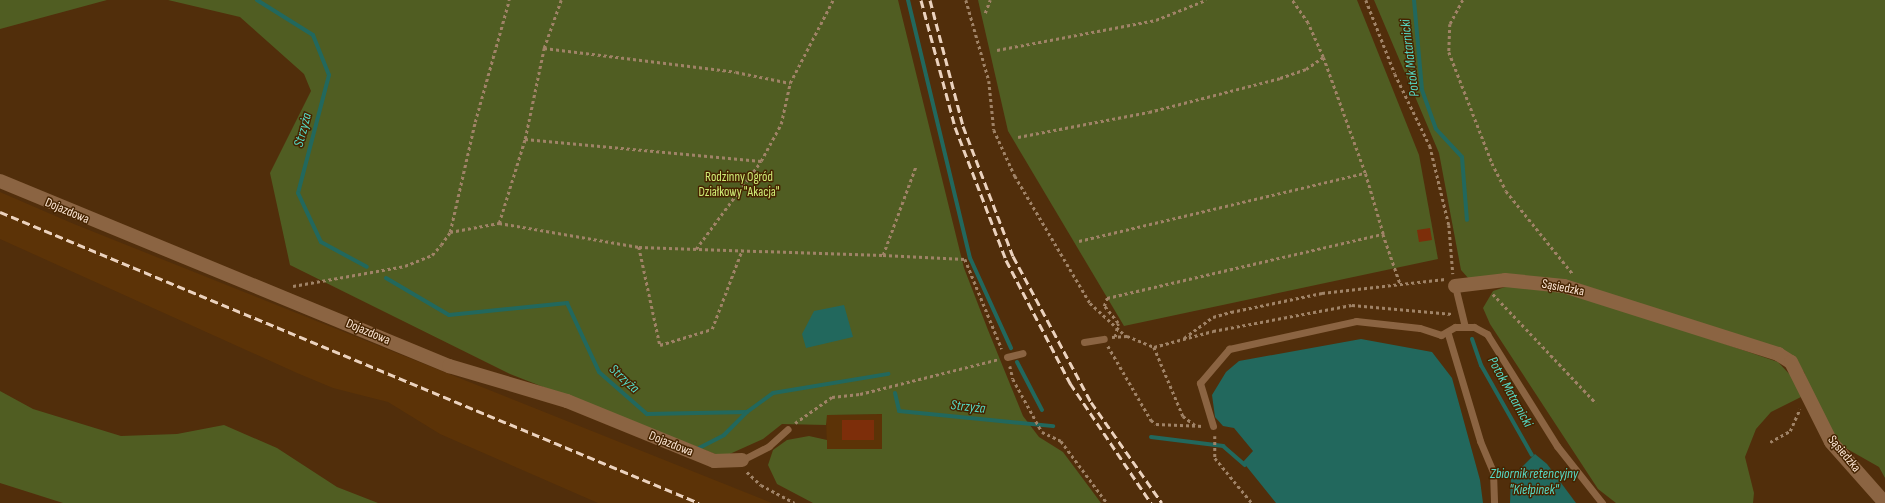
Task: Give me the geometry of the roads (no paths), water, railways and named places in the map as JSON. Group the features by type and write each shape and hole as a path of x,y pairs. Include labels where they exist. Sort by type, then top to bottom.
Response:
{"street":[{"name":"Dojazdowa","path":"0,182 449,366 567,401 714,461 742,460"},
{"name":"Sąsiedzka","path":"1454,282 1484,286 1517,281 1588,293 1695,330 1778,354 1791,362 1830,442 1884,503"}],"lane":[{"path":"1454,282 1465,328"},
{"path":"1214,429 1200,383 1229,349 1356,321 1448,334 1455,328 1465,328 1487,334 1557,446 1602,503"},
{"path":"1448,334 1480,441 1493,472 1494,503"},
{"path":"1084,342 1104,339"},
{"path":"1007,357 1023,353"},
{"path":"742,460 769,446 788,429"}],"water":[{"path":"844,305 853,337 806,348 802,334 814,311"},
{"path":"1361,339 1432,352 1452,378 1480,480 1483,503 1276,503 1243,462 1253,451 1234,428 1223,426 1215,417 1212,395 1226,372 1239,361"},
{"name":"Zbiornik retencyjny \"Kiełpinek\"","path":"1535,454 1547,464 1576,503 1510,503 1511,478"}],"waterway":[{"name":"Strzyża","path":"257,0 313,35 329,75 298,193 321,242 367,267"},
{"path":"908,0 970,258 1011,348"},
{"name":"Potok Matarnicki","path":"1414,0 1422,90 1436,129 1462,157 1467,220"},
{"name":"Strzyża","path":"386,278 449,315 567,303 599,372 647,414 747,412 773,393 888,374"},
{"name":"Potok Matarnicki","path":"1472,339 1481,365 1532,455"},
{"path":"1017,362 1042,410"},
{"name":"Strzyża","path":"895,393 899,411 1053,426"},
{"path":"699,448 724,435 747,412"},
{"name":"Strzyża","path":"1151,437 1223,446 1245,465"}],"railway":[{"path":"921,0 955,127 1006,260 1070,383 1151,503"},
{"path":"930,0 963,126 1013,256 1091,402 1162,503"},
{"path":"0,212 699,503"}],"park label":[{"name":"Rodzinny Ogród Działkowy \"Akacja\"","path":"739,186"}]}
